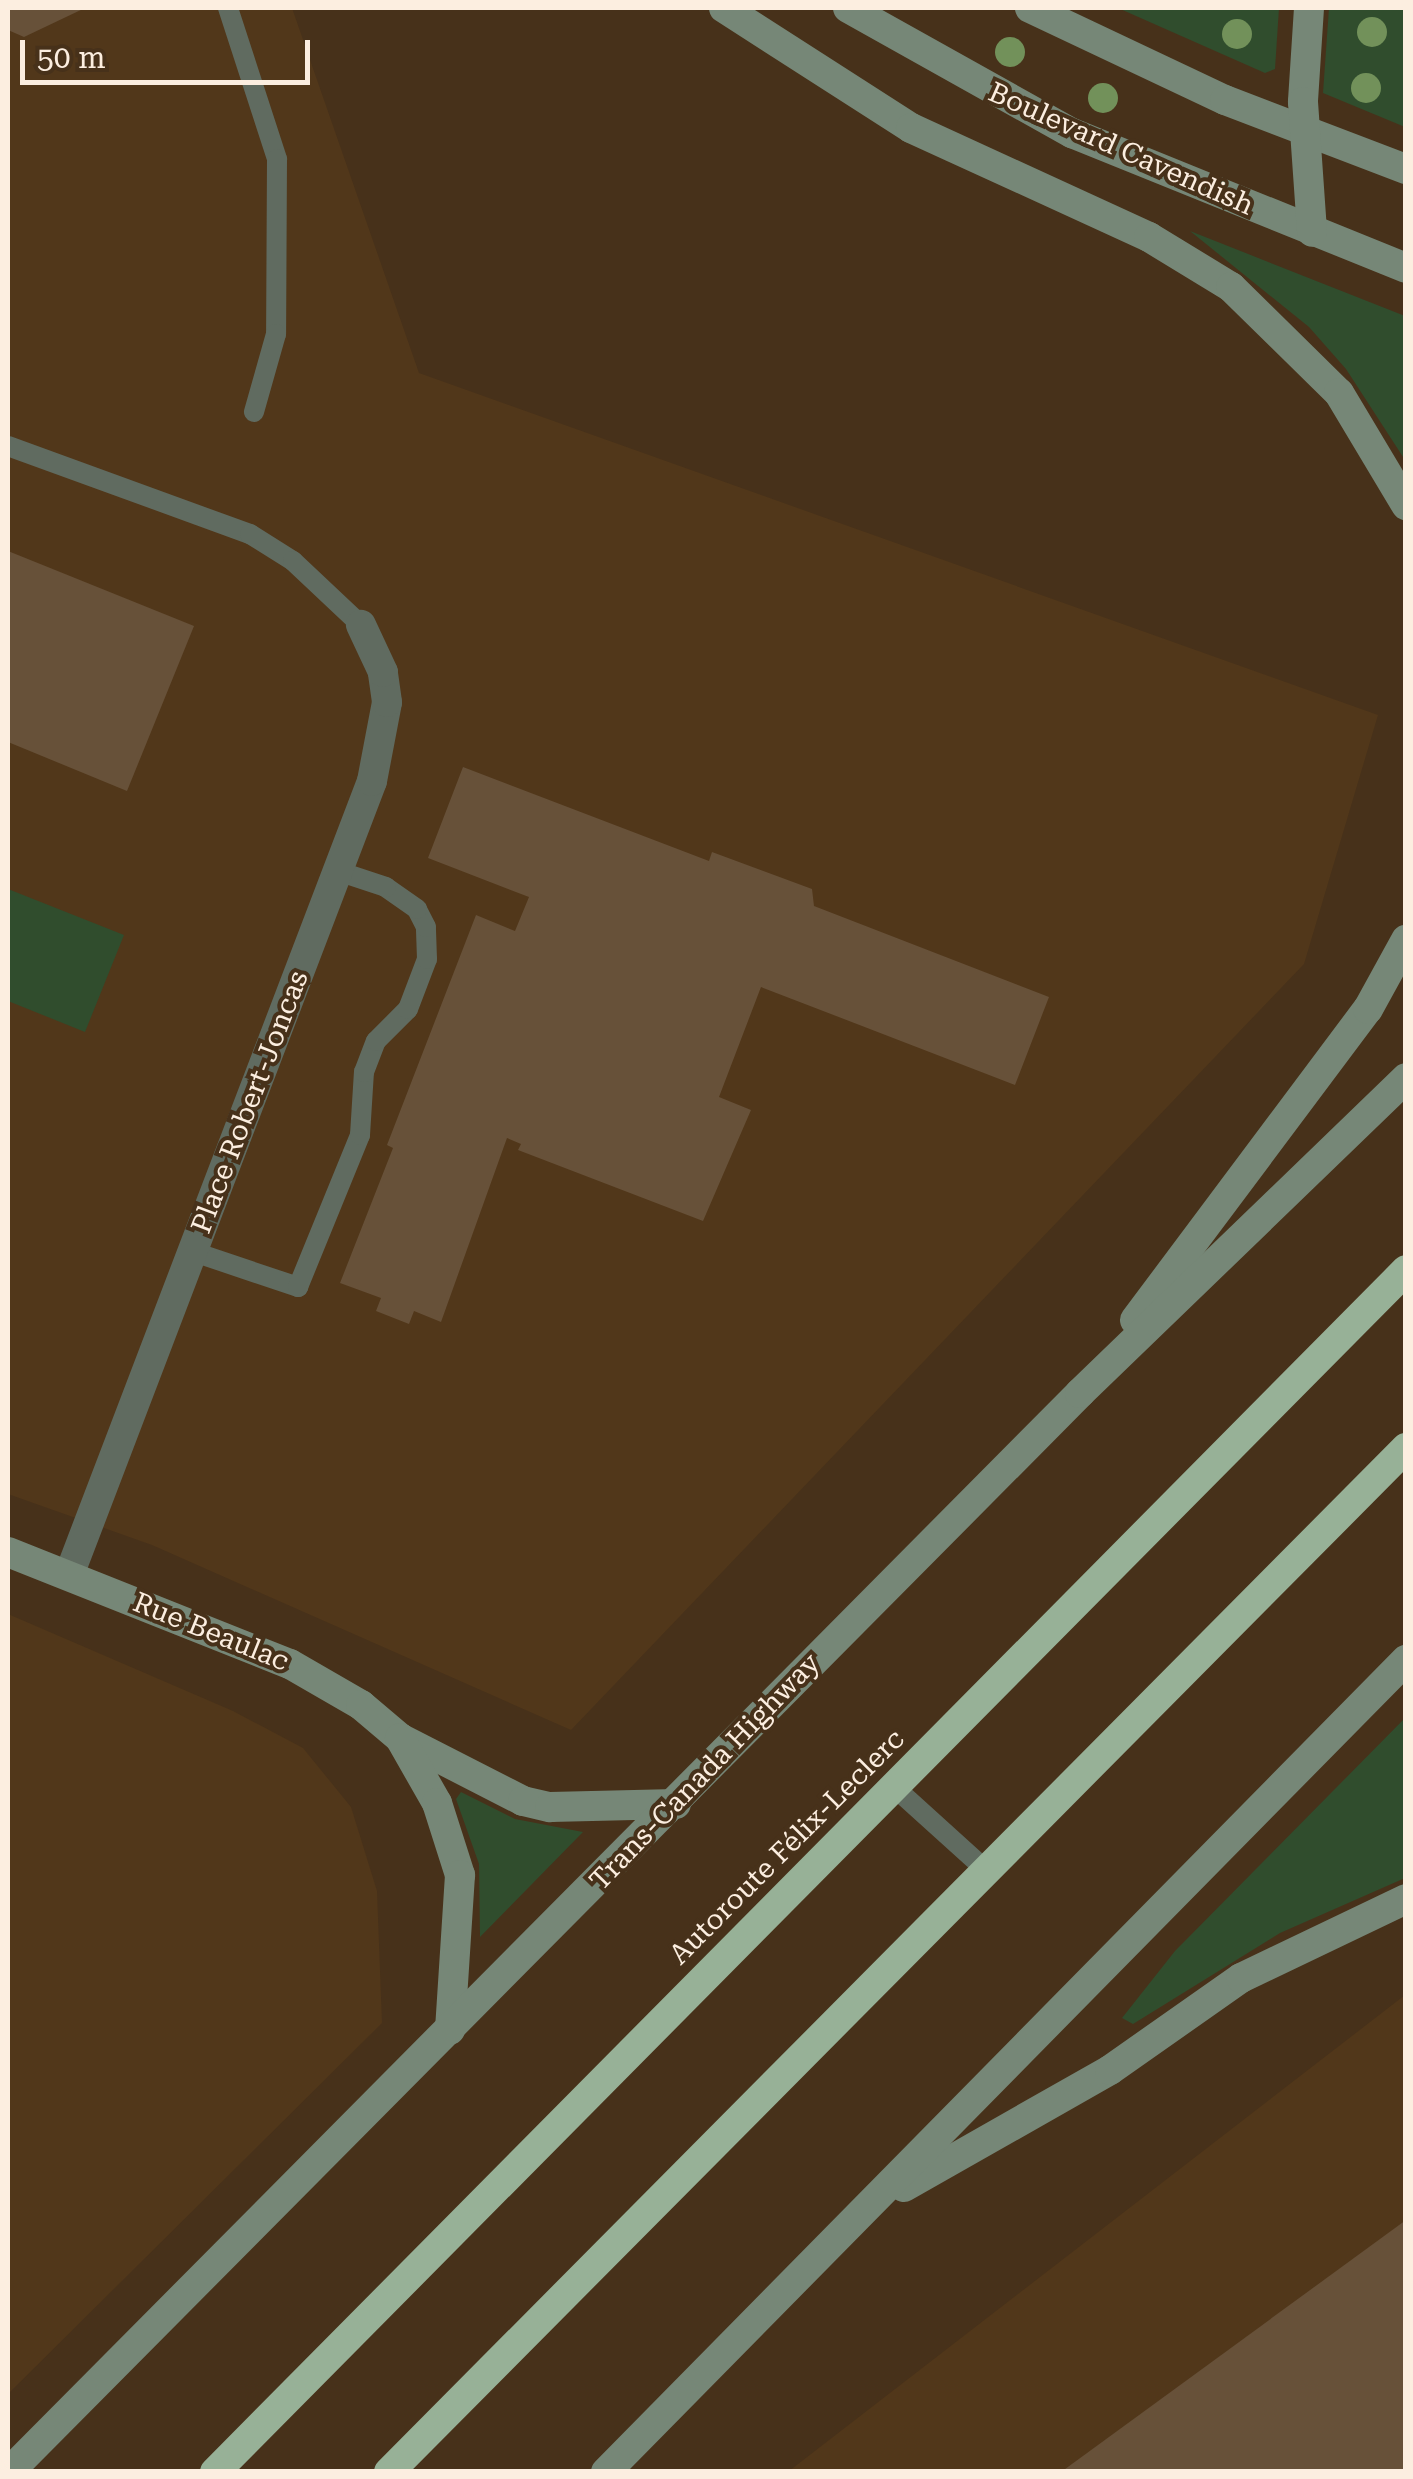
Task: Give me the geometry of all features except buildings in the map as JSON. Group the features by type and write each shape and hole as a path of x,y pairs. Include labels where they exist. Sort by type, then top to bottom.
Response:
{"highway":[{"name":"Autoroute Félix-Leclerc","path":"215,2472 1406,1270"},
{"path":"390,2472 1406,1448"}],"main road":[{"path":"724,8 912,128 1149,238 1231,286 1339,394 1406,505"},
{"name":"Boulevard Cavendish","path":"848,8 1055,125 1406,268"},
{"path":"1030,8 1304,131 1406,169"},
{"path":"1309,8 1304,131 1312,232"},
{"path":"1080,1392 1358,1025 1406,940"},
{"name":"Trans-Canada Highway","path":"9,2472 676,1804 1080,1392 1406,1078"},
{"name":"Rue Beaulac","path":"8,1552 290,1664 349,1697 400,1738 523,1800 550,1807 676,1804"},
{"path":"606,2472 1406,1660"},
{"name":"Rue Beaulac","path":"400,1738 436,1803 460,1875 450,2030"},
{"path":"871,2206 1110,2070 1242,1978 1406,1899"}],"street":[{"name":"Place Robert-Joncas","path":"68,1575 372,780 387,702 383,672 361,624"}],"lane":[{"path":"228,8 277,159 276,334 254,412"},
{"path":"8,446 250,534 293,561 361,624"},
{"path":"194,1252 298,1287 360,1135 364,1072 376,1041 408,1009 426,959 426,927 416,909 386,888 338,870"},
{"path":"893,1786 986,1870"}],"shaded area":[{"path":"8,8 292,8 419,373 1378,715 1304,964 571,1730 152,1545 8,1494"},
{"path":"8,1614 233,1711 303,1748 351,1807 377,1891 382,2023 8,2394"},
{"path":"1405,1995 1405,2471 789,2471"}],"green space":[{"path":"1118,8 1279,8 1275,69 1265,73"},
{"path":"1329,8 1405,8 1405,127 1323,93"},
{"path":"1190,231 1405,316 1405,460 1346,369 1309,327"},
{"path":"8,889 124,935 85,1032 8,1001"},
{"path":"1405,1718 1405,1878 1280,1933 1133,2024 1122,2018 1175,1951"},
{"path":"461,1792 515,1819 583,1832 480,1937 479,1864 456,1799"}]}
